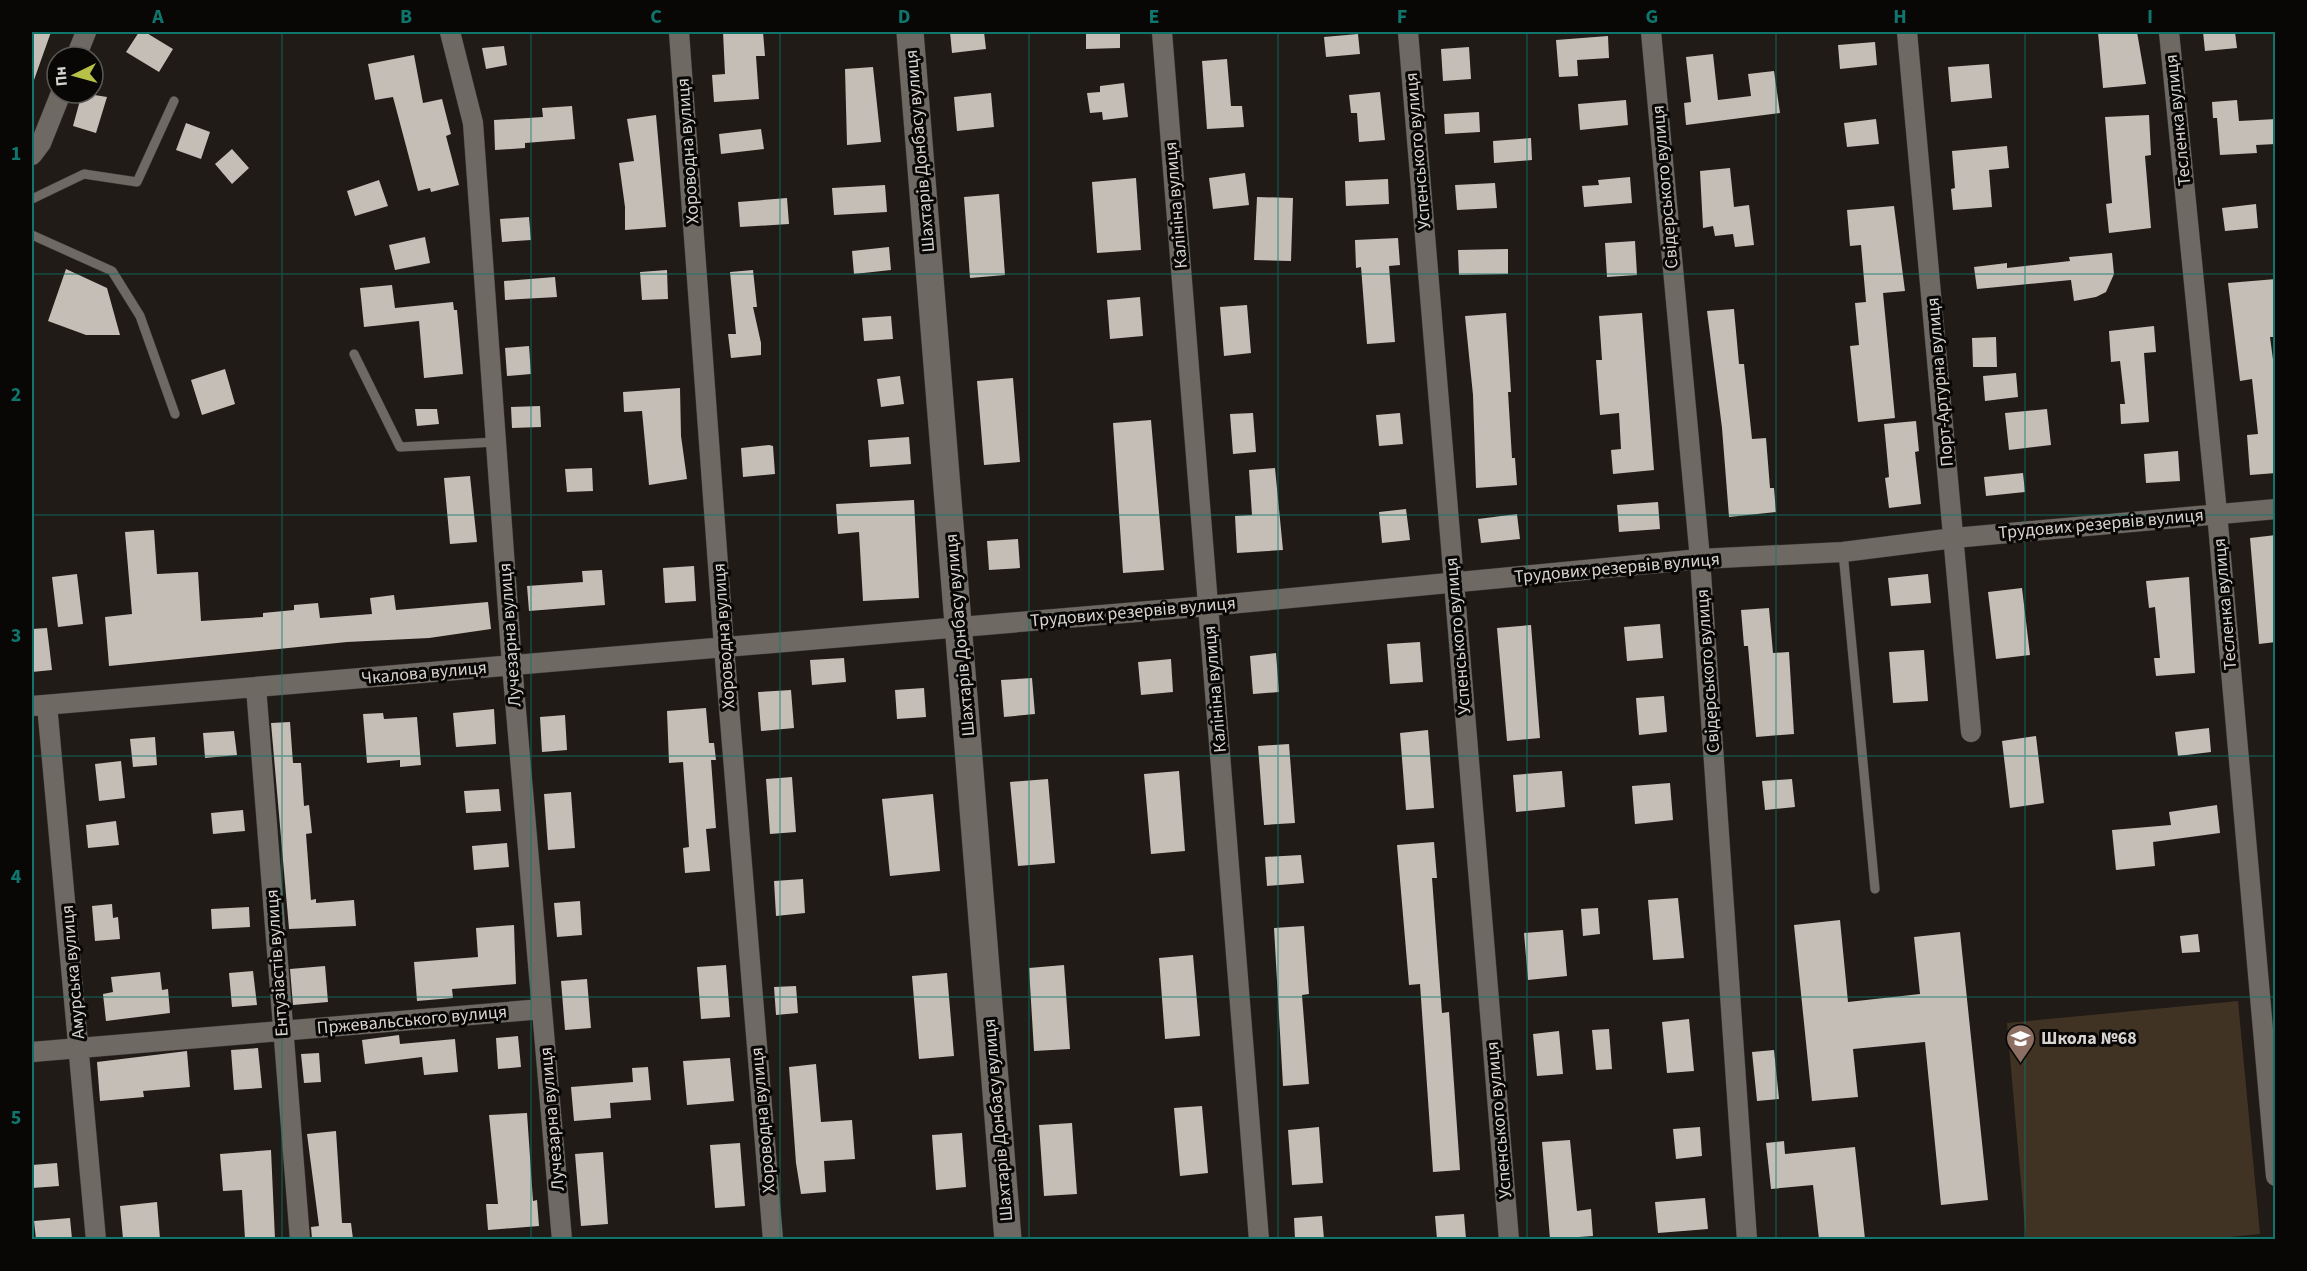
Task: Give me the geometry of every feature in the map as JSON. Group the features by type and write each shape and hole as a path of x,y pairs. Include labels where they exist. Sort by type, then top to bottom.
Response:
{"street":[{"name":"Лучезарна вулиця","path":"450,32 473,123 512,665 562,1239"},
{"name":"Хороводна вулиця","path":"679,32 724,647 773,1239"},
{"name":"Шахтарів Донбасу вулиця","path":"910,32 1008,1239"},
{"name":"Калініна вулиця","path":"1162,32 1260,1239"},
{"name":"Успенського вулиця","path":"1408,32 1509,1239"},
{"name":"Свідерського вулиця","path":"1651,32 1700,559 1747,1239"},
{"name":"Порт-Артурна вулиця","path":"1907,32 1971,732"},
{"name":"Тесленка вулиця","path":"2169,32 2217,513 2276,1176"},
{"path":"32,154 41,143 56,105"},
{"name":"Трудових резервів вулиця","path":"959,627 1208,606 1700,559 1844,552 1954,537 2276,509"},
{"name":"Чкалова вулиця","path":"39,705 959,627"},
{"name":"Ентузіастів вулиця","path":"256,687 300,1239"},
{"name":"Амурська вулиця","path":"39,705 80,1048 96,1239"},
{"name":"Пржевальського вулиця","path":"32,1052 542,1009"}],"lane":[{"path":"32,199 84,174 137,182 174,101"},
{"path":"32,235 112,271 140,316 175,414"},
{"path":"354,354 400,447 496,442"},
{"path":"1844,552 1875,889"}],"shaded area":[{"path":"2238,1001 2260,1234 2199,1240 2026,1239 2007,1023"}],"building":[{"path":"32,32 51,32 34,80 32,79"},
{"path":"139,32 145,32 173,49 159,72 126,52"},
{"path":"723,32 763,32 765,56 756,56 759,99 714,102 712,75 725,74"},
{"path":"950,32 984,32 986,49 952,53"},
{"path":"1086,32 1120,32 1120,48 1086,49"},
{"path":"2098,32 2137,32 2146,84 2103,88"},
{"path":"2203,32 2235,32 2237,48 2205,51"},
{"path":"1358,34 1360,54 1326,57 1324,37"},
{"path":"1608,36 1609,58 1577,60 1578,76 1559,77 1556,40"},
{"path":"1875,42 1877,65 1840,69 1838,45"},
{"path":"504,46 507,65 486,69 482,48"},
{"path":"1469,47 1471,79 1443,81 1441,49"},
{"path":"1713,54 1718,100 1751,96 1748,74 1774,71 1780,113 1686,125 1684,103 1691,102 1686,57"},
{"path":"414,55 423,103 442,99 451,134 446,136 459,185 431,192 430,188 418,191 393,97 375,100 368,64"},
{"path":"1227,59 1231,106 1242,106 1244,127 1207,129 1202,61"},
{"path":"1989,64 1992,98 1951,102 1948,67"},
{"path":"873,67 881,142 847,145 845,69"},
{"path":"1124,83 1128,117 1103,120 1102,112 1090,113 1087,93 1100,92 1100,86"},
{"path":"1380,92 1385,140 1359,142 1357,113 1351,113 1349,95"},
{"path":"991,93 994,127 957,131 954,97"},
{"path":"1626,100 1628,125 1580,130 1578,104"},
{"path":"2237,100 2239,121 2276,119 2276,144 2256,145 2257,153 2220,155 2217,118 2213,118 2212,102"},
{"path":"79,105 105,105 96,133 73,126"},
{"path":"572,106 575,139 525,143 525,148 495,150 494,120 543,117 542,108"},
{"path":"1479,112 1480,132 1445,134 1444,114"},
{"path":"656,115 666,227 625,230 625,207 619,163 634,161 627,119"},
{"path":"2149,115 2151,155 2145,156 2151,228 2109,233 2106,204 2112,203 2105,117"},
{"path":"1876,119 1879,144 1847,147 1844,123"},
{"path":"186,123 210,132 201,159 176,150"},
{"path":"761,129 764,149 721,154 719,134"},
{"path":"1531,138 1532,160 1494,163 1493,141"},
{"path":"2007,146 2009,168 1989,170 1992,207 1953,210 1951,189 1955,188 1952,151"},
{"path":"232,149 249,168 232,184 215,164"},
{"path":"1730,168 1734,207 1749,205 1754,245 1735,247 1733,234 1715,236 1713,226 1703,228 1700,171"},
{"path":"1245,173 1249,205 1213,209 1209,178"},
{"path":"1630,177 1632,203 1584,207 1582,186 1599,185 1598,180"},
{"path":"1136,178 1141,250 1097,253 1092,182"},
{"path":"1388,179 1389,204 1346,206 1345,181"},
{"path":"379,180 388,206 355,216 347,191"},
{"path":"1495,183 1497,208 1457,210 1455,185"},
{"path":"885,185 887,212 834,215 832,188"},
{"path":"999,194 1005,275 970,278 964,197"},
{"path":"1257,197 1293,198 1291,261 1254,260"},
{"path":"787,198 789,224 740,227 738,202"},
{"path":"2256,204 2258,228 2225,231 2222,208"},
{"path":"1894,206 1905,291 1883,293 1895,418 1858,422 1850,346 1859,345 1855,303 1866,302 1861,245 1850,246 1847,210"},
{"path":"529,217 531,240 502,242 500,219"},
{"path":"425,237 430,263 395,270 389,245"},
{"path":"1398,238 1400,265 1389,266 1395,342 1367,344 1361,267 1356,268 1355,240"},
{"path":"1635,241 1637,275 1607,277 1605,243"},
{"path":"889,247 891,270 854,274 852,251"},
{"path":"1508,249 1508,274 1459,275 1458,250"},
{"path":"2112,253 2114,274 2106,292 2096,297 2074,301 2071,280 1977,289 1974,267 2007,263 2007,268 2070,261 2069,257"},
{"path":"66,269 107,288 120,335 86,335 48,321"},
{"path":"667,270 668,299 642,300 640,272"},
{"path":"753,270 757,307 753,307 761,343 761,355 731,358 728,334 736,334 730,272"},
{"path":"555,277 557,297 505,300 504,281"},
{"path":"2276,279 2274,337 2270,337 2276,382 2276,473 2250,475 2247,435 2258,434 2252,379 2240,381 2228,283"},
{"path":"392,285 395,308 453,302 454,310 457,310 463,374 424,378 419,321 364,327 360,288"},
{"path":"1140,297 1143,336 1110,339 1107,300"},
{"path":"1247,305 1251,353 1224,356 1220,307"},
{"path":"1734,309 1739,364 1744,364 1752,439 1766,438 1770,488 1774,488 1776,512 1729,517 1722,428 1707,311"},
{"path":"1506,313 1512,458 1515,458 1517,485 1476,488 1473,395 1465,316"},
{"path":"1642,313 1654,470 1613,474 1611,450 1621,449 1619,413 1600,415 1596,360 1602,360 1599,316"},
{"path":"891,316 893,339 864,341 862,318"},
{"path":"2154,326 2156,352 2144,353 2149,422 2121,424 2120,404 2125,404 2120,361 2111,362 2109,331"},
{"path":"1996,337 1997,367 1973,367 1972,338"},
{"path":"529,346 531,374 507,376 505,348"},
{"path":"225,369 235,404 202,415 191,380"},
{"path":"2016,373 2018,397 1985,401 1983,376"},
{"path":"900,376 904,404 881,407 877,379"},
{"path":"1013,378 1020,462 984,465 977,381"},
{"path":"680,388 681,436 687,479 649,485 642,411 624,412 623,392"},
{"path":"540,406 541,427 512,428 511,407"},
{"path":"415,409 437,409 439,424 417,426"},
{"path":"2047,409 2051,445 2009,450 2005,413"},
{"path":"1253,413 1256,452 1233,454 1230,414"},
{"path":"1400,413 1403,444 1379,446 1376,415"},
{"path":"1151,420 1164,570 1123,573 1113,423"},
{"path":"1916,421 1919,451 1915,452 1921,504 1889,508 1885,478 1889,477 1884,424"},
{"path":"909,437 911,464 870,467 868,440"},
{"path":"773,446 775,474 743,477 741,448"},
{"path":"2178,451 2180,481 2146,483 2144,454"},
{"path":"592,468 593,491 567,492 565,469"},
{"path":"1275,468 1283,550 1237,553 1235,516 1252,515 1249,470"},
{"path":"2023,473 2025,492 1986,496 1984,477"},
{"path":"470,476 477,542 450,544 444,478"},
{"path":"914,500 919,598 863,601 859,532 838,534 836,504"},
{"path":"1658,502 1660,529 1619,532 1617,505"},
{"path":"1406,509 1410,540 1382,543 1379,512"},
{"path":"1517,514 1520,539 1481,543 1478,519"},
{"path":"154,530 157,574 198,572 201,621 263,617 263,613 294,610 294,605 318,603 320,618 372,614 370,598 394,595 396,610 488,602 491,629 429,638 347,642 109,666 105,617 132,614 125,532"},
{"path":"2276,535 2276,642 2259,644 2250,538"},
{"path":"1018,539 1020,568 989,570 987,541"},
{"path":"694,566 696,601 665,603 663,568"},
{"path":"602,570 605,605 529,611 527,586 583,582 582,571"},
{"path":"77,574 83,624 58,627 52,577"},
{"path":"1928,574 1931,603 1891,606 1888,578"},
{"path":"2189,577 2195,673 2156,676 2154,658 2160,658 2155,607 2149,608 2146,581"},
{"path":"2022,588 2030,655 1996,659 1988,592"},
{"path":"1769,608 1773,653 1789,652 1794,734 1756,737 1748,646 1744,646 1741,610"},
{"path":"1660,624 1663,658 1627,661 1624,627"},
{"path":"1531,625 1540,738 1507,741 1497,628"},
{"path":"47,628 52,670 32,672 32,629"},
{"path":"1420,642 1423,682 1390,684 1387,644"},
{"path":"1924,650 1928,701 1893,703 1889,652"},
{"path":"1276,653 1279,692 1253,694 1250,656"},
{"path":"844,658 846,682 812,685 810,660"},
{"path":"1171,659 1173,692 1141,695 1138,662"},
{"path":"1032,678 1035,714 1004,717 1001,680"},
{"path":"924,688 926,717 897,719 895,690"},
{"path":"791,690 794,728 761,731 758,692"},
{"path":"1664,696 1667,732 1639,735 1636,698"},
{"path":"706,708 709,743 714,743 716,760 711,760 716,828 706,829 710,871 685,873 683,848 689,847 683,762 669,763 667,711"},
{"path":"494,709 496,744 456,747 453,713"},
{"path":"383,713 384,719 417,717 421,765 400,767 400,760 367,763 363,714"},
{"path":"565,715 567,750 542,752 540,717"},
{"path":"290,722 293,763 301,763 304,806 309,805 312,833 306,834 311,900 316,899 316,903 354,900 356,926 289,929 271,723"},
{"path":"2209,728 2211,752 2178,756 2175,732"},
{"path":"1428,730 1434,808 1406,810 1400,733"},
{"path":"234,731 237,755 205,758 203,733"},
{"path":"2036,736 2044,803 2010,808 2002,741"},
{"path":"155,737 157,765 133,767 130,739"},
{"path":"1289,744 1295,823 1264,825 1258,746"},
{"path":"121,761 125,798 99,801 95,764"},
{"path":"1179,771 1185,851 1151,854 1144,774"},
{"path":"1562,771 1565,807 1516,812 1513,775"},
{"path":"792,777 796,832 770,834 766,779"},
{"path":"1048,779 1055,863 1018,866 1010,782"},
{"path":"1792,779 1795,807 1765,810 1762,781"},
{"path":"1670,783 1673,820 1635,824 1632,786"},
{"path":"499,789 501,811 466,813 464,791"},
{"path":"571,792 575,848 548,850 544,794"},
{"path":"933,794 940,871 890,876 882,799"},
{"path":"2217,805 2220,833 2153,842 2155,866 2116,870 2112,830 2171,825 2169,812"},
{"path":"243,810 245,831 213,834 211,813"},
{"path":"116,821 119,845 88,848 86,825"},
{"path":"1434,842 1437,878 1432,878 1442,1013 1449,1012 1460,1170 1433,1172 1420,984 1409,985 1397,845"},
{"path":"507,843 509,867 474,870 472,846"},
{"path":"1301,855 1304,883 1267,886 1265,857"},
{"path":"803,879 805,913 776,916 774,881"},
{"path":"1678,898 1684,958 1653,960 1648,900"},
{"path":"580,901 582,935 557,937 554,903"},
{"path":"112,904 113,918 118,917 120,939 95,941 92,906"},
{"path":"249,907 250,927 212,929 211,909"},
{"path":"1598,908 1600,934 1583,936 1581,909"},
{"path":"1840,920 1848,1002 1920,994 1914,937 1960,932 1988,1200 1941,1205 1925,1042 1853,1049 1858,1097 1812,1101 1794,925"},
{"path":"514,925 516,984 452,989 453,998 417,1001 414,962 478,957 476,928"},
{"path":"1304,926 1309,994 1302,995 1309,1084 1283,1086 1274,928"},
{"path":"1563,930 1567,976 1528,980 1524,933"},
{"path":"2198,934 2200,952 2182,953 2180,936"},
{"path":"1193,955 1200,1036 1165,1039 1159,958"},
{"path":"726,965 730,1017 701,1019 697,967"},
{"path":"1064,965 1070,1049 1034,1051 1029,968"},
{"path":"325,966 328,1002 293,1005 290,969"},
{"path":"253,971 257,1005 232,1007 229,973"},
{"path":"160,972 162,990 168,989 170,1013 106,1021 103,994 113,992 111,977"},
{"path":"947,973 954,1056 919,1059 912,976"},
{"path":"587,979 591,1028 565,1030 561,981"},
{"path":"796,986 798,1013 776,1015 774,987"},
{"path":"1689,1019 1694,1071 1667,1073 1662,1022"},
{"path":"1609,1029 1612,1069 1596,1070 1592,1030"},
{"path":"1559,1031 1563,1074 1537,1076 1533,1034"},
{"path":"399,1035 400,1044 455,1039 458,1072 424,1075 422,1057 365,1064 362,1040"},
{"path":"518,1036 521,1067 498,1069 496,1038"},
{"path":"258,1048 262,1088 234,1090 231,1050"},
{"path":"1774,1050 1779,1099 1757,1101 1752,1052"},
{"path":"187,1051 190,1087 143,1091 144,1097 100,1101 97,1062"},
{"path":"319,1053 321,1082 304,1083 301,1054"},
{"path":"730,1058 734,1101 687,1105 683,1061"},
{"path":"816,1064 821,1122 852,1120 855,1159 824,1161 826,1192 801,1194 796,1163 789,1067"},
{"path":"648,1067 651,1100 610,1103 611,1118 574,1121 571,1087 633,1082 632,1068"},
{"path":"1202,1106 1208,1173 1180,1176 1174,1108"},
{"path":"527,1113 533,1201 537,1200 539,1226 488,1230 486,1204 498,1204 489,1115"},
{"path":"1072,1123 1077,1194 1044,1196 1039,1125"},
{"path":"1319,1127 1323,1183 1292,1185 1288,1130"},
{"path":"1700,1127 1702,1156 1676,1159 1673,1129"},
{"path":"336,1131 342,1223 351,1223 353,1239 312,1239 311,1227 319,1226 307,1134"},
{"path":"962,1133 966,1187 936,1190 932,1135"},
{"path":"1570,1140 1577,1211 1591,1209 1593,1236 1550,1239 1542,1142"},
{"path":"1784,1141 1785,1154 1855,1147 1865,1239 1819,1239 1813,1185 1771,1189 1766,1143"},
{"path":"740,1143 745,1206 715,1208 710,1145"},
{"path":"271,1150 275,1239 245,1239 242,1190 223,1191 220,1154"},
{"path":"603,1152 608,1224 581,1226 575,1154"},
{"path":"57,1163 59,1186 32,1188 32,1165"},
{"path":"1705,1198 1708,1229 1658,1233 1655,1202"},
{"path":"157,1202 160,1239 123,1239 120,1206"},
{"path":"1464,1214 1466,1239 1437,1239 1435,1216"},
{"path":"1322,1216 1324,1239 1295,1239 1294,1218"},
{"path":"70,1218 72,1239 36,1239 34,1221"}],"place":[{"name":"Школа №68","path":"2020,1064"}]}
